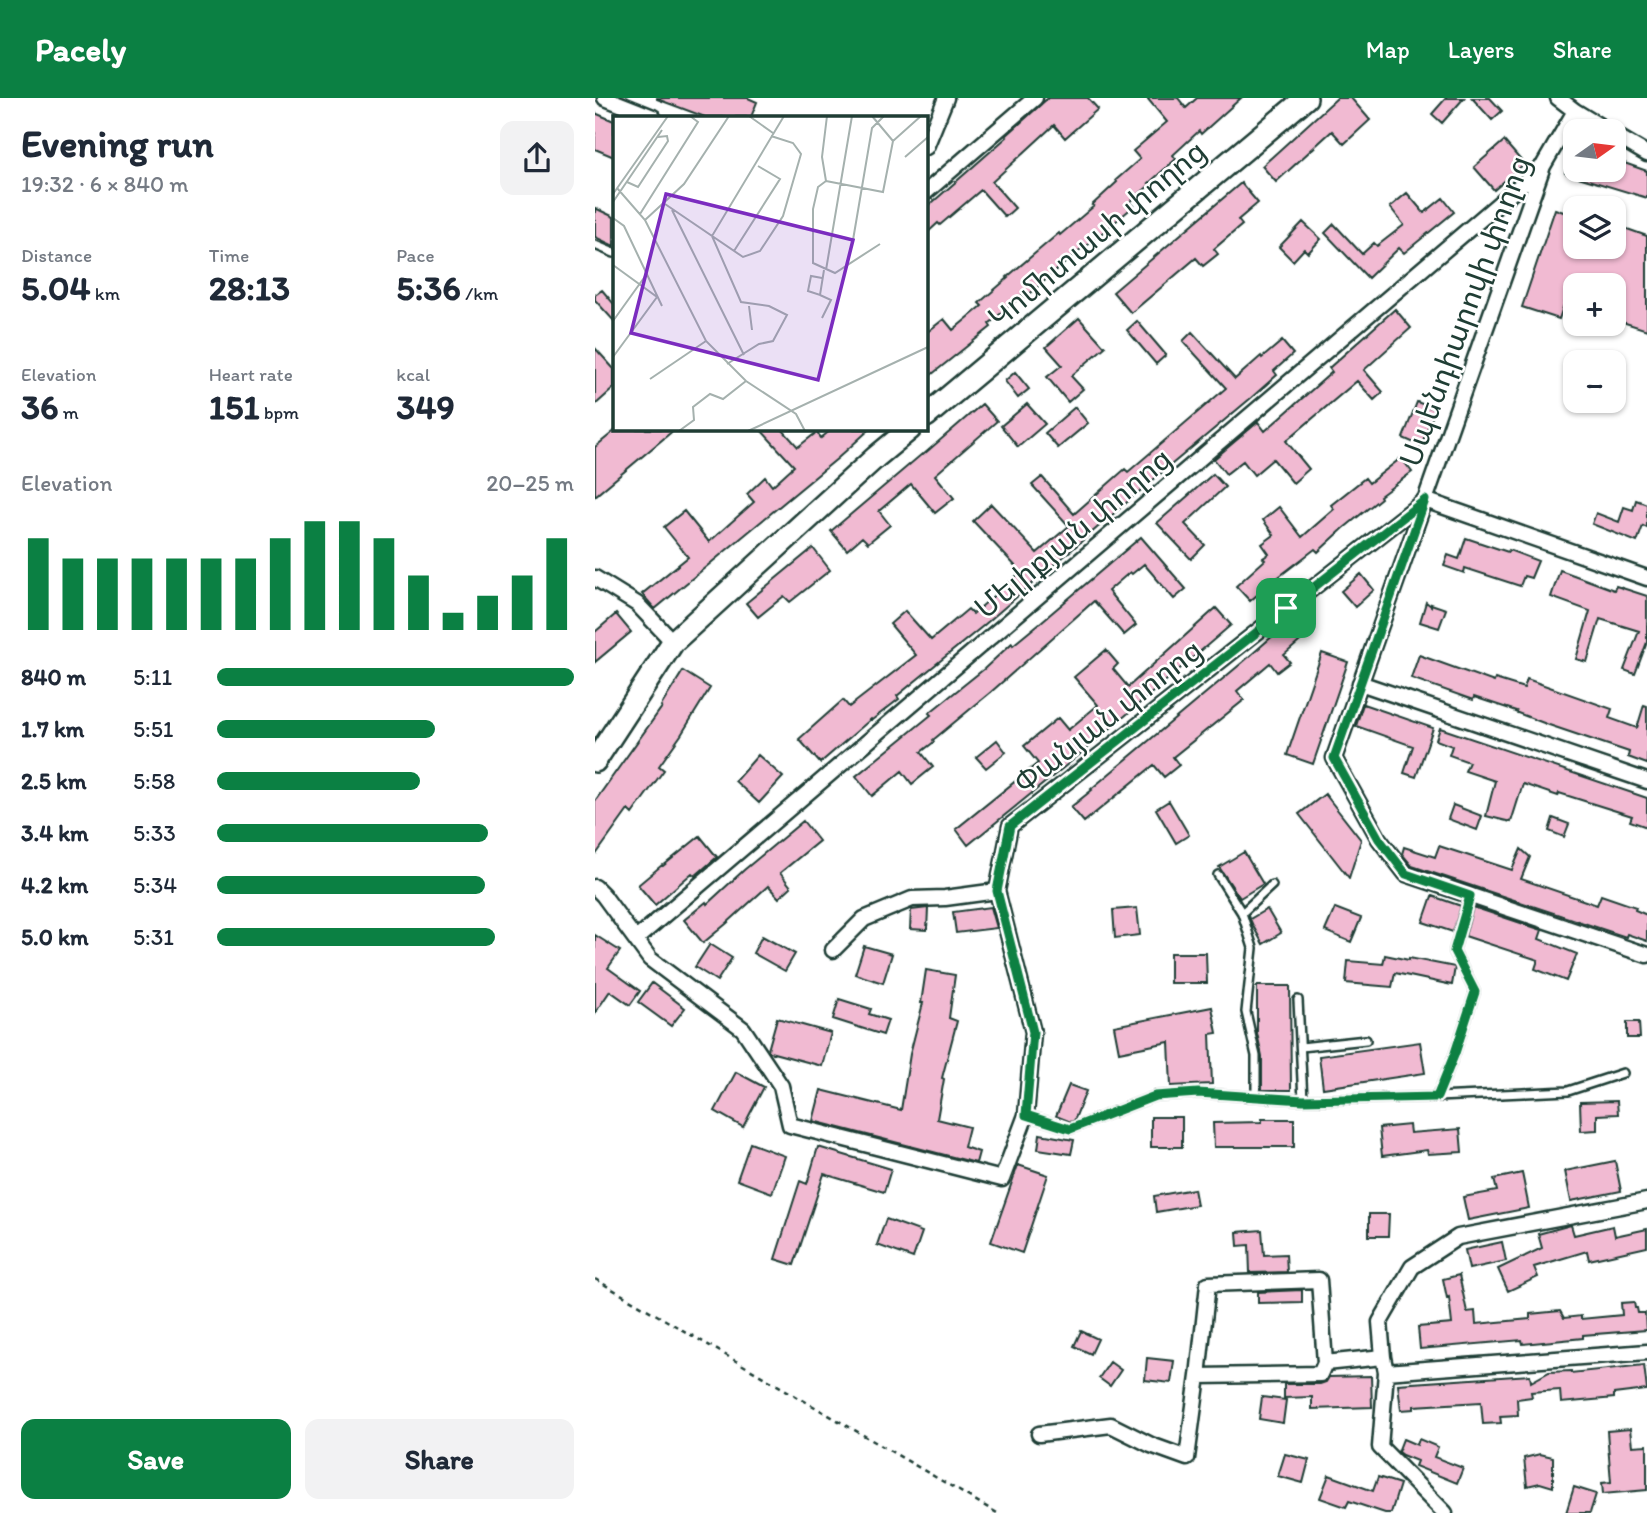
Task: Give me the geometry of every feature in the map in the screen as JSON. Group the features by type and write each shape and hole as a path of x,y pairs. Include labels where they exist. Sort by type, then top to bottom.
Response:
{"main road":[{"name":"Կոմիտասի փողոց","path":"927,415 1306,98"},
{"path":"595,761 673,642 909,430"}],"street":[{"path":"605,98 650,116"},
{"path":"927,145 946,98"},
{"path":"1558,98 1588,119"},
{"path":"927,191 1028,99"},
{"name":"Սպենդիարովի փողոց","path":"1575,111 1543,166 1334,758 1379,839 1406,874 1647,955"},
{"path":"1626,142 1647,155"},
{"name":"Մելիքյան փողոց","path":"636,939 1543,166"},
{"path":"1425,500 1647,578"},
{"name":"Փանյան փողոց","path":"636,939 650,959 743,1029 781,1086 790,1125 1002,1179 1026,1115 1033,1032 997,891 1010,826 1425,500"},
{"path":"595,578 637,604 673,642"},
{"path":"1360,683 1647,781"},
{"path":"595,887 636,939"},
{"path":"832,950 864,919 912,898 945,898 997,891"},
{"path":"1445,1513 1380,1447 1386,1372 1380,1322 1412,1267 1458,1237 1647,1201"},
{"path":"1039,1434 1111,1425 1151,1445 1187,1458 1208,1284 1319,1280 1325,1363 1320,1374 1198,1376"},
{"path":"1386,1372 1647,1352"},
{"path":"1325,1363 1383,1357"}],"lane":[{"path":"595,245 613,253"},
{"path":"1218,875 1242,913 1253,948 1246,1012 1256,1056 1256,1097"},
{"path":"1242,913 1272,885"},
{"path":"1437,1097 1475,992 1454,951 1470,896"},
{"path":"1298,1000 1303,1100"},
{"path":"1301,1047 1366,1040"},
{"path":"1026,1115 1070,1129 1155,1096 1198,1093 1303,1100 1568,1091 1623,1073"}],"path":[{"path":"595,1279 997,1513"}],"building":[{"path":"748,98 757,102 751,116 702,116 657,99"},
{"path":"1048,98 1088,98 1098,109 1065,138 1054,125 992,182 1015,208 1005,217 981,190 927,233 927,207"},
{"path":"1147,98 1178,98 1186,108 1197,98 1241,98 1173,155 1176,159 1130,202 1134,206 1025,298 1022,295 989,324 991,327 927,378 927,332 944,319 953,330 982,306 979,303 1007,277 1094,206 1092,205 1117,182 1116,180 1140,159 1133,151 1167,122"},
{"path":"1337,98 1351,98 1370,120 1344,144 1332,131 1276,182 1262,166"},
{"path":"1446,98 1464,98 1442,123 1432,114"},
{"path":"1472,98 1490,98 1502,111 1492,120"},
{"path":"595,113 613,121 613,157 595,149"},
{"path":"1504,141 1524,164 1494,190 1474,167"},
{"path":"1626,164 1647,171 1647,198 1595,182 1626,182"},
{"path":"1241,183 1258,203 1238,220 1242,225 1214,249 1218,254 1203,266 1196,258 1131,313 1113,292"},
{"path":"1407,193 1424,213 1443,198 1454,212 1404,253 1399,248 1368,278 1325,233 1334,224 1362,254 1374,243 1377,246 1404,225 1390,207"},
{"path":"595,208 613,217 613,246 595,237"},
{"path":"1555,209 1563,212 1563,259 1626,259 1626,229 1647,236 1647,330 1626,323 1626,273 1563,273 1563,308 1559,319 1522,307"},
{"path":"1303,222 1321,239 1308,253 1304,249 1293,261 1279,247"},
{"path":"602,290 613,303 613,320 595,300 595,295"},
{"path":"1395,309 1411,328 1364,370 1383,392 1374,400 1357,381 1286,441 1309,469 1293,483 1273,459 1254,475 1243,461 1226,474 1214,459 1258,422 1265,431 1332,372 1329,368"},
{"path":"1079,318 1105,347 1071,376 1083,389 1068,402 1047,377 1062,365 1046,347"},
{"path":"1137,321 1166,355 1156,364 1127,330"},
{"path":"1192,332 1235,379 1282,341 1293,354 1274,371 1277,375 1251,398 897,696 899,699 820,763 799,739 843,700 849,707 916,655 890,624 905,611 931,640 968,609 973,614 1021,572 973,521 991,504 1037,553 1069,526 1032,485 1042,477 1074,514 1125,469 1128,472 1226,388 1183,341"},
{"path":"595,348 613,368 613,389 595,405"},
{"path":"1015,372 1029,389 1018,398 1005,381"},
{"path":"1417,402 1435,409 1421,446 1403,438"},
{"path":"982,404 997,421 935,475 954,498 935,513 911,484 879,511 890,525 868,543 862,537 847,550 831,531"},
{"path":"1027,404 1045,424 1018,447 1001,426"},
{"path":"1075,407 1088,423 1058,448 1045,433"},
{"path":"616,430 674,430 595,496 595,447"},
{"path":"761,430 783,430 798,447 817,432 821,438 831,430 869,430 655,609 642,594 688,557 664,527 684,511 709,542 754,502 747,494 765,477 772,486 794,466"},
{"path":"1401,458 1412,472 1380,496 1381,498 1318,552 1315,549 1250,601 1236,586 1269,554 1262,544 1274,535 1263,520 1279,507 1302,537 1334,509 1331,505 1365,478 1369,483"},
{"path":"1213,474 1225,487 1185,524 1205,545 1191,559 1157,523"},
{"path":"1636,500 1647,504 1647,528 1643,526 1637,542 1592,524 1596,513 1619,522 1624,507 1633,510"},
{"path":"1141,537 1186,589 1174,599 1144,564 1132,574 1130,572 1108,591 1136,625 1124,635 1094,601 921,752 933,767 912,784 902,771 872,796 856,776"},
{"path":"1466,538 1538,561 1531,578 1524,576 1520,586 1465,568 1464,573 1444,566 1448,555 1459,559"},
{"path":"813,548 830,570 790,602 784,596 758,617 746,603"},
{"path":"1560,570 1614,590 1616,586 1647,596 1647,642 1635,674 1624,670 1639,631 1600,619 1587,662 1576,659 1590,611 1551,597"},
{"path":"1361,574 1374,590 1355,607 1341,591"},
{"path":"1426,602 1431,606 1446,609 1439,628 1420,622"},
{"path":"1216,608 1231,625 1084,751 968,845 956,829 1038,763 1024,746 1058,718 1068,730 1098,705 1074,677 1106,650 1118,664 1113,669 1128,687"},
{"path":"1299,613 1313,630 1284,655 1290,662 1277,672 1270,663 1237,691 1244,700 1173,757 1179,765 1164,777 1154,765 1084,822 1071,807"},
{"path":"616,614 631,632 595,662 595,632"},
{"path":"1322,653 1348,662 1313,764 1287,755"},
{"path":"1419,655 1494,682 1495,679 1524,688 1527,679 1612,709 1609,718 1637,728 1644,705 1647,706 1647,764 1628,757 1629,752 1516,711 1474,697 1473,700 1411,678"},
{"path":"683,671 710,688 659,766 664,770 632,814 628,810 595,856 595,801 662,707"},
{"path":"1363,704 1433,728 1416,777 1404,773 1413,746 1356,726"},
{"path":"1440,728 1647,798 1647,827 1630,821 1632,816 1523,784 1511,822 1486,816 1495,781 1465,771 1469,762 1449,755 1452,746 1436,740"},
{"path":"997,740 1006,752 986,768 976,757"},
{"path":"758,755 783,777 759,803 735,781"},
{"path":"1325,794 1361,840 1349,878 1299,814"},
{"path":"1169,801 1189,835 1176,843 1156,809"},
{"path":"1453,805 1482,816 1477,830 1448,819"},
{"path":"1553,818 1569,824 1564,837 1549,831"},
{"path":"803,821 819,841 780,873 791,887 779,898 768,886 703,943 684,920 706,902 707,904"},
{"path":"700,836 717,857 695,876 692,873 655,905 638,885"},
{"path":"1439,846 1512,870 1521,849 1530,857 1521,879 1597,905 1601,895 1636,907 1635,910 1647,915 1647,941 1627,934 1626,937 1412,866 1402,854 1404,847 1435,857"},
{"path":"1244,852 1263,884 1240,898 1219,867"},
{"path":"1432,896 1461,906 1453,932 1423,922"},
{"path":"991,907 997,928 956,933 953,912"},
{"path":"1473,907 1542,930 1539,939 1577,954 1566,981 1535,969 1538,960 1465,936"},
{"path":"928,908 927,930 910,929 911,910"},
{"path":"1137,908 1140,935 1115,938 1113,910"},
{"path":"1335,908 1361,918 1351,942 1325,931"},
{"path":"1267,909 1281,933 1263,944 1250,919"},
{"path":"595,935 620,951 608,968 640,991 630,1005 610,991 595,1013"},
{"path":"762,936 795,954 785,971 753,953"},
{"path":"710,944 732,958 717,981 695,967"},
{"path":"864,946 892,954 883,983 855,974"},
{"path":"1170,953 1206,953 1207,983 1170,983"},
{"path":"1385,955 1455,967 1452,985 1395,973 1392,987 1346,983 1348,961 1383,964"},
{"path":"926,970 955,975 949,1018 957,1021 942,1078 944,1079 937,1119 969,1127 964,1147 979,1152 976,1163 813,1121 821,1090 901,1110 910,1054 923,1003"},
{"path":"652,983 685,1008 671,1026 638,1002"},
{"path":"1257,986 1290,986 1291,1090 1262,1090 1262,1056 1257,1033"},
{"path":"839,999 871,1009 869,1014 888,1020 883,1035 833,1019"},
{"path":"1212,1007 1217,1033 1210,1034 1212,1084 1171,1086 1169,1042 1119,1052 1114,1026"},
{"path":"777,1018 831,1033 822,1066 768,1050"},
{"path":"1627,1022 1639,1022 1640,1038 1627,1038"},
{"path":"1420,1042 1425,1073 1323,1088 1319,1056"},
{"path":"736,1072 764,1087 743,1127 715,1111"},
{"path":"1069,1085 1086,1091 1074,1121 1071,1122 1056,1116"},
{"path":"1617,1101 1618,1114 1597,1115 1597,1130 1581,1131 1580,1102"},
{"path":"1151,1117 1182,1117 1182,1147 1151,1147"},
{"path":"1262,1119 1294,1119 1294,1147 1214,1147 1213,1123 1262,1122"},
{"path":"1409,1125 1410,1133 1460,1129 1462,1152 1428,1154 1427,1150 1382,1156 1379,1128"},
{"path":"1040,1134 1074,1140 1071,1154 1038,1149"},
{"path":"750,1143 785,1156 772,1193 737,1180"},
{"path":"818,1147 891,1169 884,1192 824,1174 794,1265 775,1259 800,1181 807,1184"},
{"path":"1615,1161 1621,1191 1571,1201 1565,1171"},
{"path":"1018,1165 1048,1175 1022,1253 991,1242"},
{"path":"1522,1173 1529,1208 1468,1220 1463,1197 1497,1191 1494,1179"},
{"path":"1194,1189 1197,1205 1156,1212 1154,1196"},
{"path":"1369,1214 1389,1214 1388,1236 1369,1236"},
{"path":"886,1219 922,1232 913,1258 877,1245"},
{"path":"1571,1225 1574,1235 1613,1226 1615,1236 1647,1229 1647,1247 1589,1260 1587,1251 1534,1267 1538,1277 1508,1291 1498,1269 1542,1248 1538,1234"},
{"path":"1262,1230 1264,1255 1286,1254 1287,1272 1250,1273 1249,1245 1238,1246 1237,1232"},
{"path":"1502,1242 1506,1261 1469,1269 1465,1250"},
{"path":"1459,1275 1467,1312 1475,1311 1476,1324 1530,1319 1530,1314 1560,1311 1564,1318 1622,1315 1621,1303 1634,1302 1638,1313 1645,1313 1646,1330 1583,1335 1583,1338 1523,1344 1522,1340 1420,1349 1418,1327 1452,1324 1449,1297 1447,1298 1443,1279"},
{"path":"1302,1290 1302,1302 1258,1303 1258,1292"},
{"path":"1081,1331 1098,1339 1091,1354 1074,1346"},
{"path":"1147,1358 1174,1361 1171,1383 1145,1380"},
{"path":"1110,1362 1121,1370 1110,1386 1099,1378"},
{"path":"1644,1365 1647,1390 1614,1394 1614,1398 1561,1403 1560,1390 1531,1392 1532,1397 1517,1399 1518,1415 1500,1416 1501,1423 1483,1424 1481,1402 1414,1406 1414,1409 1401,1410 1398,1384 1530,1375 1531,1382 1549,1372 1571,1373"},
{"path":"1371,1376 1372,1407 1312,1409 1312,1397 1284,1398 1284,1384 1320,1384 1326,1382 1329,1377"},
{"path":"1262,1397 1286,1400 1283,1423 1259,1419"},
{"path":"1630,1429 1632,1446 1647,1445 1647,1490 1603,1494 1602,1483 1611,1482 1607,1431"},
{"path":"1403,1439 1417,1445 1419,1439 1438,1447 1434,1457 1463,1468 1457,1483 1415,1466 1417,1461 1398,1452"},
{"path":"1285,1454 1309,1460 1303,1483 1278,1476"},
{"path":"1540,1454 1553,1457 1553,1487 1540,1483 1527,1486 1524,1458"},
{"path":"1329,1475 1373,1491 1378,1477 1400,1484 1391,1513 1349,1501 1346,1507 1320,1498"},
{"path":"1574,1487 1596,1494 1590,1513 1566,1513"}],"route":[{"path":"1425,500 1334,758 1379,839 1406,874 1470,896 1454,951 1475,992 1437,1097 1303,1100 1198,1093 1155,1096 1070,1129 1026,1115 1033,1032 997,891 1010,826 1286,608 1425,500"}]}
